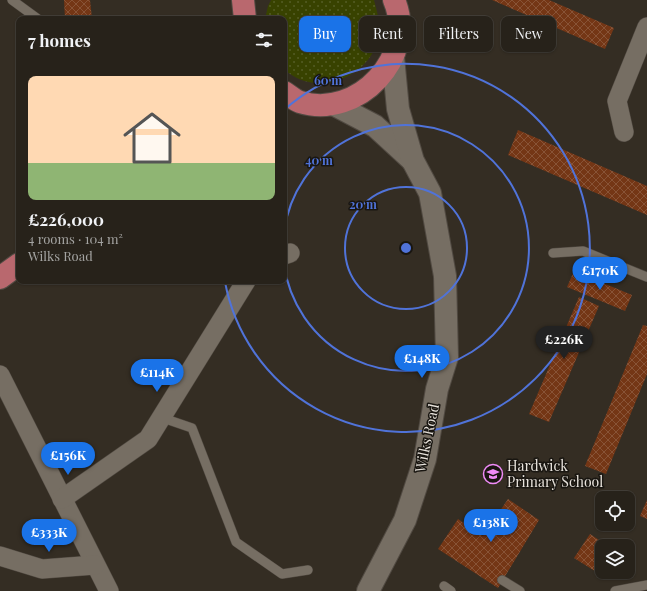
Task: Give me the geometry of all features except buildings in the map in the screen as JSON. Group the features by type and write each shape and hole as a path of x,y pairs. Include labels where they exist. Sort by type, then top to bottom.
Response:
{"main road":[{"path":"289,99 316,105 333,104 358,95 379,79 393,56 399,33 397,3"},
{"path":"0,278 16,266"}],"street":[{"path":"624,132 617,101 647,27"},
{"name":"Wilks Road","path":"368,591 405,520 425,458 437,389 447,357 446,276 430,193 413,161 398,109 393,56"},
{"name":"Wilks Road","path":"333,104 375,126 413,161"},
{"path":"62,499 148,439 160,417 244,284"},
{"path":"0,375 109,591"},
{"path":"0,556 42,569 96,565"}],"lane":[{"path":"12,0 24,6 35,16"},
{"path":"553,253 583,251 647,277"},
{"path":"160,417 192,428 236,542 282,574 308,570"},
{"path":"502,580 520,591"},
{"path":"615,591 647,584"}],"green space":[{"path":"271,0 374,0 378,16 359,16 359,52 373,52 365,63 354,73 340,80 326,83 311,82 297,78 287,71 287,16 266,16"}],"place":[{"name":"Hardwick Primary School","path":"493,474"}]}
